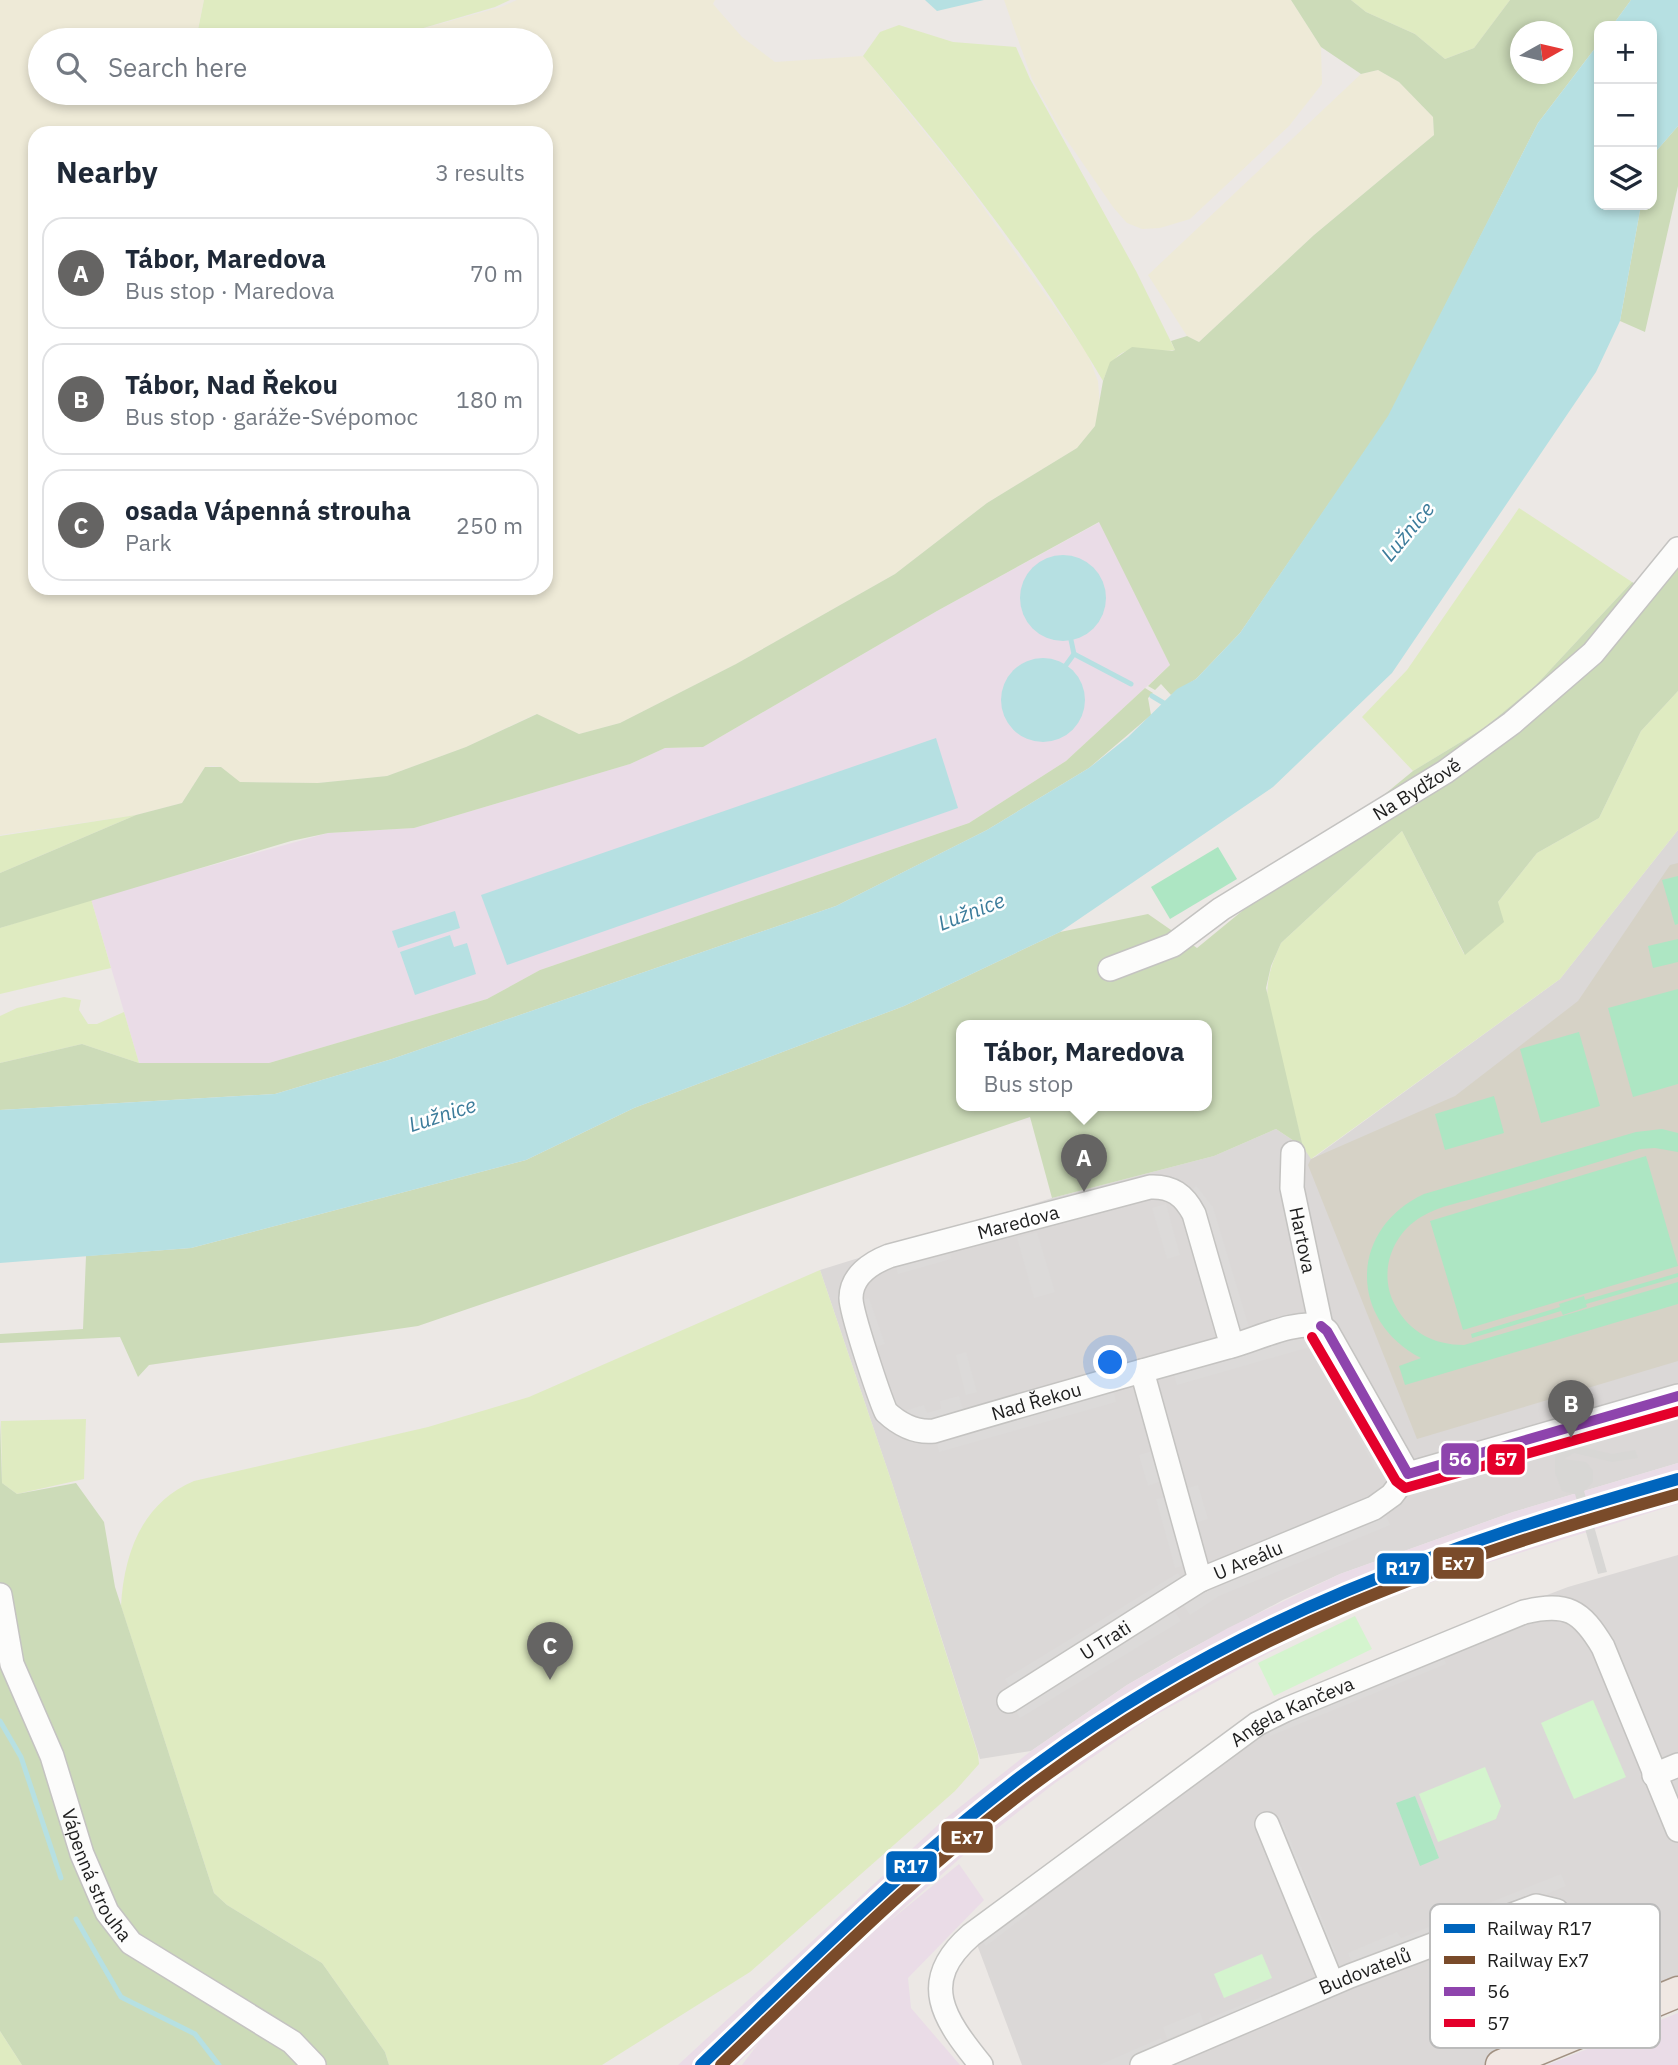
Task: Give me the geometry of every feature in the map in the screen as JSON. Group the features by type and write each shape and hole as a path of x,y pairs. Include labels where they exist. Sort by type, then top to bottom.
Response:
{"main road":[{"path":"1501,2065 1541,2048"}],"street":[{"name":"Na Bydžově","path":"1110,970 1173,945 1221,909 1445,772 1512,723 1593,653 1678,549"},
{"name":"Hartova","path":"1293,1153 1292,1188 1321,1326"},
{"name":"Maredova","path":"911,1429 892,1418 881,1402 850,1298 858,1277 873,1263 889,1256 1150,1187 1170,1189 1182,1196 1194,1214 1232,1346"},
{"name":"Nad Řekou","path":"911,1429 934,1431 1304,1325 1321,1326"},
{"path":"1321,1326 1327,1331 1408,1475 1678,1396"},
{"name":"U Areálu","path":"1142,1371 1200,1580 1374,1508 1384,1502 1408,1475"},
{"name":"U Trati","path":"1009,1701 1200,1580"},
{"name":"Vápenná strouha","path":"0,1595 12,1664 52,1756 82,1854 107,1912 131,1942 292,2042 314,2065"},
{"name":"Angela Kančeva","path":"981,2065 956,2034 943,2010 941,1976 953,1952 971,1935 1257,1724 1517,1614 1539,1608 1562,1608 1584,1619 1603,1647 1678,1830"},
{"path":"1654,1774 1678,1765"},
{"path":"1266,1824 1332,1983"},
{"name":"Budovatelů","path":"1142,2065 1332,1983 1430,1945"}],"shaded area":[{"path":"0,0 204,0 198,28 28,28 28,105 553,105 553,28 425,28 517,0 715,0 713,4 742,37 775,62 863,56 965,182 1087,353 1098,381 1100,407 1095,426 1077,448 987,503 895,574 736,664 620,723 579,734 536,714 466,747 387,776 318,783 239,782 221,767 205,767 182,803 136,815 0,835"},
{"path":"1004,0 1291,0 1321,47 1322,84 1289,126 1190,219 1160,228 1142,229 1127,223 1113,207 1064,136 1032,79"},
{"path":"1378,70 1399,82 1433,117 1434,135 1314,235 1199,342 1187,336 1148,275 1361,74"},
{"path":"1100,522 1170,665 1066,761 969,823 540,970 487,999 269,1063 139,1063 91,899 328,833 414,828 630,764 665,748 703,747 937,611"},
{"path":"1678,830 1678,1463 1513,1512 1340,1574 1283,1600 1179,1655 1127,1685 1031,1751 980,1759 892,1483 820,1270 1052,1198 1214,1156 1276,1129 1303,1147 1312,1159 1560,979"},
{"path":"1678,863 1678,1361 1417,1439 1308,1165 1311,1159 1455,1096 1578,1001 1670,865"},
{"path":"1196,1185 1213,1207 1249,1327 1241,1330 1189,1195"},
{"path":"1166,1204 1180,1255 1167,1259 1152,1208"},
{"path":"1037,1232 1055,1292 1034,1298 1017,1238"},
{"path":"948,1247 951,1259 898,1274 895,1262"},
{"path":"869,1298 885,1344 872,1348 857,1302"},
{"path":"1306,1334 1310,1347 1177,1385 1173,1372"},
{"path":"1327,1348 1388,1460 1375,1468 1314,1355"},
{"path":"966,1352 977,1392 966,1395 956,1355"},
{"path":"1113,1389 1116,1402 939,1452 936,1438"},
{"path":"959,1396 964,1412 919,1425 910,1422 907,1410 924,1405 927,1413 941,1409 940,1401"},
{"path":"1153,1451 1161,1481 1148,1486 1139,1455"},
{"path":"1678,1463 1678,1504 1464,1570 1355,1611 1300,1636 1148,1719 1055,1783 967,1852 886,1924 959,1864 984,1900 908,1978 911,2008 960,2065 742,2065 758,2044 736,2065 678,2065 941,1822 1031,1751 1127,1685 1228,1628 1340,1574 1513,1512"},
{"path":"1198,1485 1208,1519 1195,1523 1185,1489"},
{"path":"1171,1496 1189,1564 1175,1568 1156,1499"},
{"path":"1384,1511 1390,1525 1219,1596 1190,1615 1184,1606 1212,1585"},
{"path":"1678,1555 1678,2009 1660,2016 1660,1904 1430,1904 1430,2048 1575,2048 1530,2065 1022,2065 969,1923 1257,1714 1391,1654 1568,1587"},
{"path":"1178,1573 1185,1584 1012,1690 1005,1679"},
{"path":"1175,1612 1181,1621 1020,1718 1014,1706"},
{"path":"1442,1654 1446,1664 1270,1736 1266,1726"},
{"path":"1283,1822 1336,1953 1325,1957 1273,1826"},
{"path":"1561,1874 1566,1886 1521,1904 1486,1904"},
{"path":"1022,1905 1028,1914 986,1946 979,1937"},
{"path":"1430,1926 1430,1941 1353,1966 1348,1953 1397,1932 1401,1938"},
{"path":"1296,1983 1300,1993 1213,2028 1209,2018"},
{"path":"1200,2012 1204,2024 1167,2039 1163,2027"},
{"path":"1678,2013 1678,2065 1547,2065 1590,2048 1660,2048 1660,2020"},
{"path":"1161,2038 1166,2049 1129,2065 1099,2065"}],"green space":[{"path":"204,0 510,0 423,28 198,28"},
{"path":"1291,0 1351,0 1366,12 1415,34 1445,59 1474,48 1510,0 1631,0 1616,21 1594,21 1594,50 1573,77 1573,21 1510,21 1510,84 1568,84 1538,123 1389,416 1240,633 1196,679 1171,695 1161,684 1155,690 1148,686 1170,665 1099,522 937,611 703,747 665,748 630,764 414,828 328,833 291,841 0,928 0,873 136,815 182,803 205,767 221,767 240,782 318,783 387,776 466,747 537,714 579,734 620,723 736,664 895,574 987,503 1077,448 1095,426 1103,381 1110,362 1132,347 1172,351 1175,350 1171,341 1187,336 1199,342 1314,235 1434,135 1433,117 1399,82 1378,70 1361,74 1321,47"},
{"path":"1351,0 1510,0 1474,48 1445,59 1415,34 1366,12"},
{"path":"899,25 953,42 1016,47 1030,79 1136,271 1175,350 1124,352 1116,357 1103,381 1049,296 990,213 863,56 880,32"},
{"path":"1678,126 1678,186 1645,332 1620,321 1640,210 1657,210 1657,150"},
{"path":"1519,508 1632,582 1536,685 1484,728 1413,771 1362,717 1407,670"},
{"path":"1678,558 1678,691 1641,731 1599,818 1537,853 1498,902 1504,922 1465,955 1402,831 1281,943 1271,966 1266,988 1303,1147 1276,1129 1214,1156 1052,1198 1030,1117 418,1326 149,1365 138,1377 120,1337 0,1343 0,1334 83,1329 86,1256 191,1248 526,1160 634,1108 904,1006 1060,932 1148,914 1197,948 1413,771 1484,728 1536,685 1632,582 1649,592"},
{"path":"1145,688 1153,693 1148,698 1151,715 1089,768 987,830 836,906 392,1059 275,1094 0,1110 0,1063 82,1044 139,1063 269,1063 487,999 540,970 969,823 1066,761"},
{"path":"1678,691 1678,830 1560,979 1311,1159 1303,1147 1268,1007 1270,974 1281,943 1402,831 1464,954 1498,902 1537,853 1599,818 1641,731"},
{"path":"136,815 0,873 0,836"},
{"path":"1218,847 1237,879 1170,919 1151,887"},
{"path":"1678,876 1678,924 1675,925 1662,880"},
{"path":"91,899 111,968 0,994 0,928"},
{"path":"1678,939 1678,962 1653,968 1648,946"},
{"path":"1678,989 1678,1084 1633,1097 1608,1008"},
{"path":"64,997 81,1000 79,1010 88,1024 97,1024 124,1012 139,1063 82,1044 0,1063 0,1016 17,1008"},
{"path":"1579,1032 1600,1106 1541,1123 1520,1049"},
{"path":"1494,1096 1504,1133 1445,1150 1435,1114"},
{"path":"1662,1129 1678,1133 1678,1152 1655,1148 1640,1149 1428,1213 1411,1225 1395,1245 1390,1256 1388,1281 1395,1305 1415,1330 1443,1343 1464,1345 1678,1282 1678,1304 1405,1385 1399,1366 1421,1358 1397,1341 1380,1321 1370,1299 1367,1275 1371,1251 1382,1229 1399,1210 1424,1194 1636,1132"},
{"path":"1646,1156 1678,1266 1463,1330 1430,1221"},
{"path":"820,1270 892,1483 979,1764 955,1791 750,1972 602,2065 389,2065 385,2052 322,1963 227,1905 214,1893 121,1606 126,1567 139,1532 161,1502 194,1481 428,1427 529,1397"},
{"path":"1678,1273 1678,1277 1586,1304 1587,1307 1563,1315 1561,1311 1472,1338 1471,1334 1560,1307 1559,1304 1584,1296 1585,1300"},
{"path":"0,1419 2,1483 17,1494 76,1483 104,1522 115,1587 214,1893 227,1905 322,1963 385,2052 389,2065 22,2065 0,2031"},
{"path":"86,1419 84,1479 17,1494 2,1483 1,1421"},
{"path":"1355,1616 1372,1649 1274,1696 1258,1663"},
{"path":"1593,1700 1626,1777 1574,1799 1541,1723"},
{"path":"1485,1767 1501,1806 1496,1819 1438,1842 1419,1794"},
{"path":"1415,1796 1439,1858 1420,1866 1396,1803"},
{"path":"1262,1954 1272,1978 1224,1998 1214,1974"},
{"path":"0,2031 22,2065 0,2065"}],"water":[{"path":"925,0 984,0 937,11"},
{"path":"1631,0 1678,0 1678,126 1657,150 1657,21 1616,21"},
{"name":"Lužnice","path":"1594,50 1594,210 1640,210 1620,321 1596,372 1392,673 1273,787 1060,932 904,1006 634,1108 526,1160 191,1248 0,1263 0,1110 275,1094 392,1059 836,906 987,830 1089,768 1128,737 1177,689 1196,679 1240,633 1388,416 1538,123 1568,84 1573,84 1573,77"},
{"path":"1063,555 1079,559 1093,568 1102,582 1106,598 1102,614 1093,628 1079,637 1063,641 1047,637 1033,628 1024,614 1020,598 1024,582 1033,568 1047,559"},
{"path":"1043,658 1059,661 1073,670 1082,684 1085,700 1082,716 1073,730 1059,739 1043,742 1027,739 1013,730 1004,716 1001,700 1004,684 1013,670 1027,661"},
{"path":"936,738 958,808 507,965 481,895"},
{"path":"455,911 460,928 398,948 392,931"},
{"path":"450,935 454,947 467,943 476,974 415,995 400,952"}],"pier":[{"path":"1573,1445 1612,1454 1635,1450 1638,1458 1612,1462 1574,1453 1564,1459 1586,1462 1593,1471 1593,1482 1584,1491 1607,1572 1598,1574 1575,1494 1562,1491 1555,1473 1555,1456 1561,1449"}],"waterway":[{"path":"1066,665 1074,654 1071,640"},
{"path":"1074,654 1131,684"},
{"path":"1152,696 1167,705"},
{"name":"Vápenná strouha","path":"0,1721 21,1757 61,1878"},
{"name":"Vápenná strouha","path":"76,1919 121,1997 195,2034 219,2065"}],"rail line":[{"name":"R17","path":"701,2065 865,1908 994,1797 1114,1712 1190,1666 1345,1591 1425,1560 1591,1504 1678,1479"},
{"name":"Ex7","path":"721,2065 839,1951 962,1841 1048,1774 1122,1723 1273,1639 1350,1604 1509,1545 1678,1494"}],"transit line":[{"name":"56","path":"1321,1326 1327,1331 1408,1474 1678,1396"},
{"name":"57","path":"1312,1337 1396,1481 1405,1488 1678,1411"}],"place":[{"name":"Tábor, Maredova","path":"1084,1192"},
{"name":"Tábor, Nad Řekou","path":"1571,1438"},
{"name":"osada Vápenná strouha","path":"550,1680"}]}
